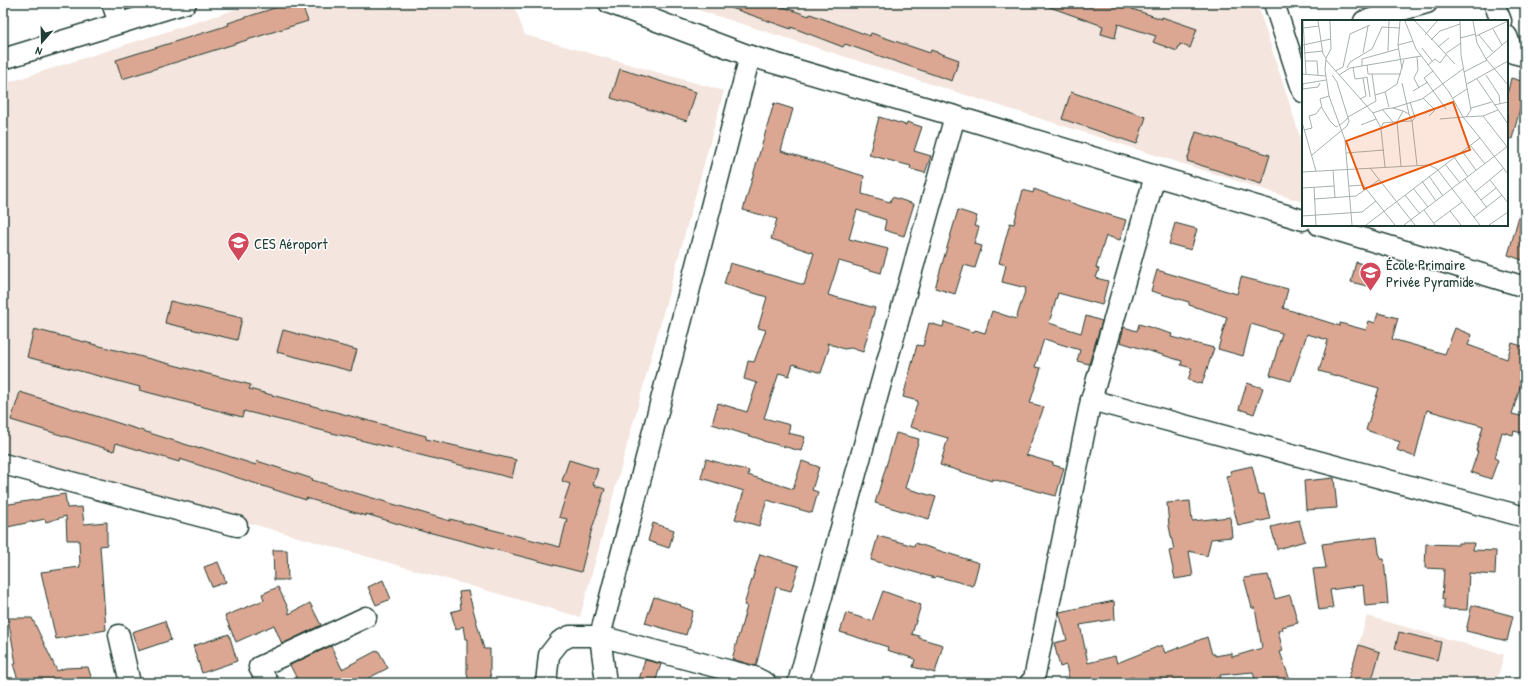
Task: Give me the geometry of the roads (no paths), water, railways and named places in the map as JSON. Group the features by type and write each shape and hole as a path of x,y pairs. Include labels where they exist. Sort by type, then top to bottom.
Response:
{"street":[{"path":"112,3 119,23"},
{"path":"3,59 186,3"},
{"path":"609,3 750,56 1302,220"},
{"path":"1274,3 1295,41 1302,86"},
{"path":"1368,20 1427,3"},
{"path":"1494,3 1501,20"},
{"path":"1508,38 1514,53 1525,56"},
{"path":"606,683 600,636 750,56"},
{"path":"798,683 955,116"},
{"path":"1033,682 1091,400 1155,176"},
{"path":"1325,226 1348,230 1525,287"},
{"path":"1091,400 1525,517"},
{"path":"3,464 237,526"},
{"path":"268,683 259,667 366,617"},
{"path":"119,635 130,683"},
{"path":"546,683 549,656 560,640 570,636 600,636 719,668 766,683"}],"place":[{"name":"CES Aéroport","path":"238,262"},
{"name":"École Primaire Privée Pyramide","path":"1370,292"}]}
